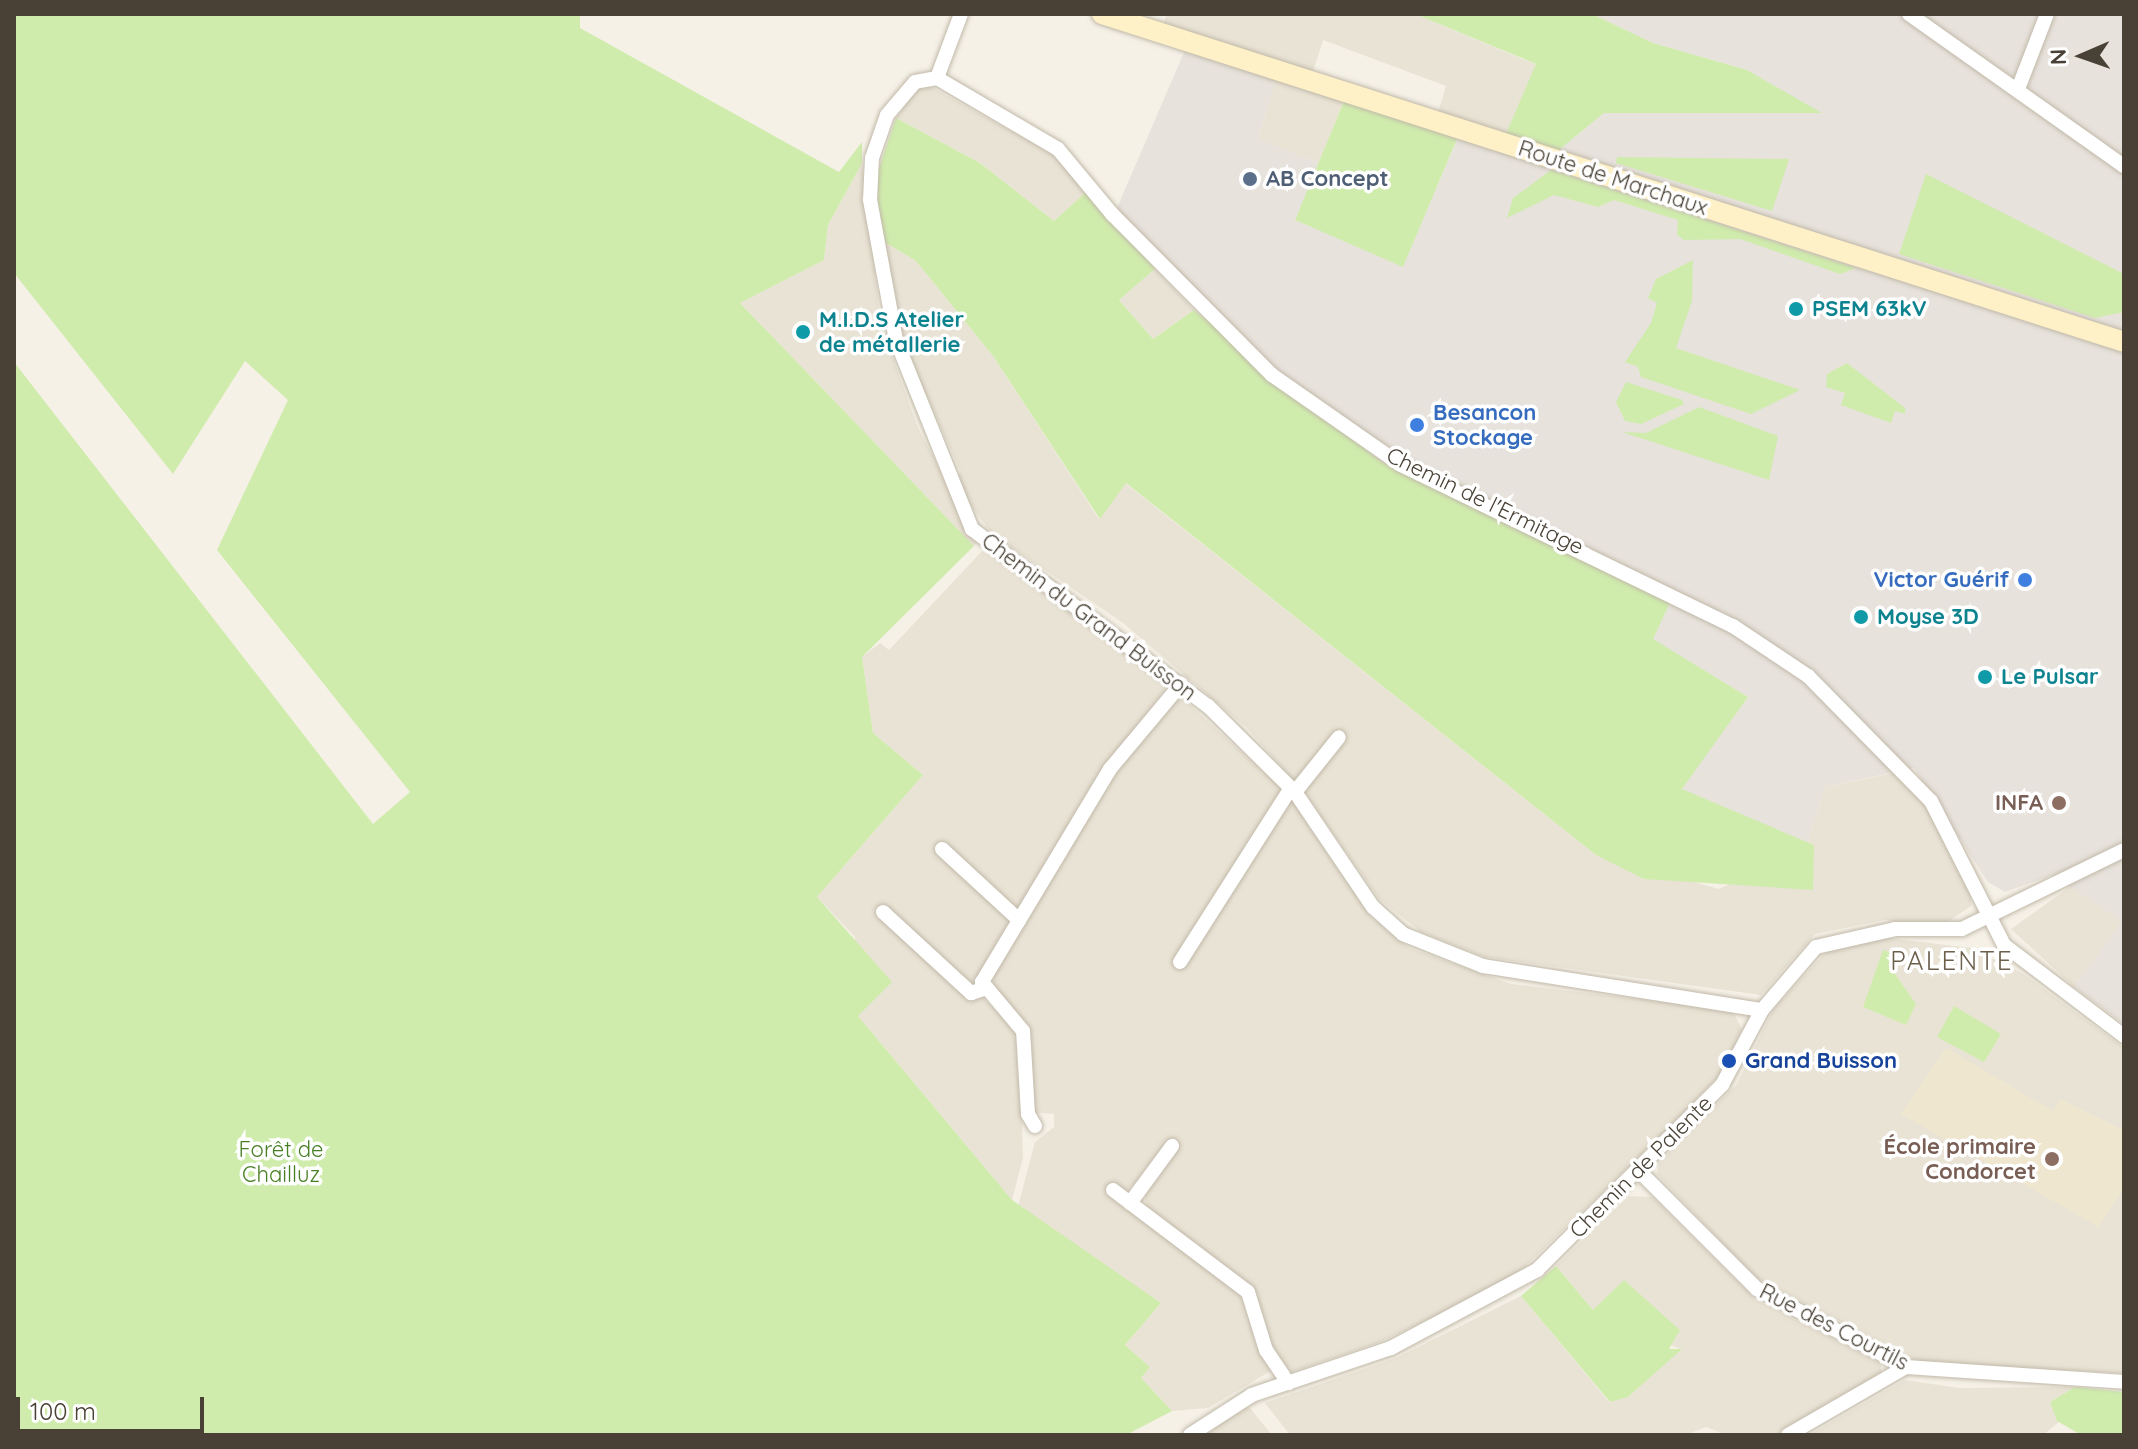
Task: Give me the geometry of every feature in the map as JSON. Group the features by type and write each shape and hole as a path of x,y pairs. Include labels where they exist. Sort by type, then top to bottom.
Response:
{"main road":[{"name":"Route de Marchaux","path":"1102,14 1865,265 2124,342"}],"street":[{"path":"937,78 961,14"},
{"path":"1909,14 2124,166"},
{"path":"2018,89 2047,14"},
{"name":"Chemin du Grand Buisson","path":"937,78 908,88 876,139 869,175 874,235 909,380 972,529 1181,684 1293,790 1373,907 1438,952 1762,1010"},
{"name":"Chemin de l'Ermitage","path":"937,78 1058,149 1122,225 1272,375 1401,465 1733,626 1808,676 1931,801 2004,945 2124,1036"},
{"path":"883,912 971,993 983,989 1019,920 1110,769 1181,684"},
{"path":"1180,962 1293,790 1339,737"},
{"path":"942,849 1019,920"},
{"name":"Chemin de Palente","path":"1190,1435 1230,1406 1391,1348 1496,1296 1549,1260 1722,1085 1762,1010 1825,942 1895,929 1938,933 1989,917 2124,850"},
{"path":"983,989 1023,1031 1028,1114 1035,1126"},
{"path":"1130,1203 1172,1146"},
{"name":"Rue des Courtils","path":"1639,1171 1757,1289 1906,1367 2124,1382"},
{"path":"1113,1190 1248,1292 1266,1350 1288,1383"},
{"path":"1788,1435 1906,1367"}],"shaded area":[{"path":"1167,14 1415,14 1537,65 1505,136 1438,112 1446,86 1323,40 1313,72 1350,85 1319,163 1258,139 1276,78 1157,41"},
{"path":"1592,14 2124,14 2124,1024 2074,987 2122,921 2052,875 2005,892 1988,882 1914,768 1825,787 1807,845 1681,789 1748,697 1652,639 1670,603 1380,461 1260,369 1111,222 1185,50 1276,78 1258,139 1319,163 1295,220 1403,266 1465,121 1554,154 1604,113 1820,113 1747,70 1653,43"},
{"path":"922,82 1052,154 1086,192 1054,221 980,163 896,118"},
{"path":"862,163 881,326 918,428 978,540 974,546 740,303 824,260 828,225"},
{"path":"881,240 916,261 993,356 1099,519 1125,483 1596,855 1719,889 1814,845 1807,845 1825,787 1894,773 1923,800 1971,891 1971,906 1942,926 1884,920 1815,934 1761,995 1485,957 1421,932 1379,899 1305,793 1247,728 1123,623 992,534 961,492 955,477 961,472 893,322"},
{"path":"1155,269 1194,310 1153,339 1119,300"},
{"path":"984,549 1168,686 1105,766 972,988 1019,1032 1023,1158 1012,1200 858,1016 855,937 817,897 923,775 873,733 862,657 880,643 889,650"},
{"path":"1182,698 1290,796 1370,916 1409,948 1511,984 1732,1010 1742,1029 1723,1071 1683,1114 1507,1284 1377,1343 1292,1372 1270,1350 1254,1289 1146,1209 1145,1194 1178,1147 1125,1191 1240,1293 1258,1350 1274,1369 1208,1408 1172,1411 1141,1378 1150,1367 1125,1345 1161,1303 1018,1206 1035,1142 1054,1127 1054,1114 1030,1112 1027,1029 995,990 993,974 1114,772 1172,699"},
{"path":"2071,886 2123,921 2074,987 2011,929"},
{"path":"1888,938 1971,948 2022,973 2124,1048 2124,1373 1921,1363 1755,1277 1657,1174 1658,1164 1737,1084 1773,1010 1826,952"},
{"name":"École primaire Condorcet","path":"1946,1048 2053,1111 2060,1099 2124,1130 2124,1187 2099,1227 1901,1114"},
{"path":"1629,1196 1652,1197 1756,1300 1881,1364 1881,1376 1778,1435 1727,1435 1706,1427 1685,1435 1290,1435 1265,1403 1396,1358 1521,1296 1609,1402 1628,1397 1680,1349 1593,1310 1556,1266"},
{"path":"1905,1380 1959,1388 2075,1387 2050,1402 2059,1422 2043,1435 1809,1435"},
{"path":"1249,1407 1272,1435 1206,1435 1241,1409"}],"green space":[{"name":"Forêt de Chailluz","path":"14,14 580,14 580,28 839,172 862,142 862,163 828,225 824,260 740,303 974,546 862,657 873,733 923,775 817,897 892,982 858,1016 1012,1200 1161,1303 1125,1345 1150,1367 1141,1378 1172,1411 1126,1435 14,1435 14,362 373,824 410,792 217,550 288,400 245,361 173,474 14,273"},
{"path":"1415,14 1592,14 1653,43 1747,70 1822,113 1604,113 1554,154 1505,136 1536,64"},
{"path":"1344,101 1457,139 1403,267 1295,220"},
{"path":"896,118 980,163 1054,221 1086,192 1155,269 1119,300 1153,339 1194,310 1380,461 1670,603 1653,639 1748,697 1682,789 1814,845 1813,890 1644,879 1596,855 1126,483 1100,519 993,356 916,261 881,240 876,177"},
{"path":"1617,157 1789,159 1772,211 1616,163"},
{"path":"1551,170 1856,268 1840,274 1740,239 1684,240 1677,235 1678,220 1614,200 1598,207 1554,195 1507,218 1513,198"},
{"path":"1926,174 2124,274 2124,312 2095,318 1899,254"},
{"path":"1693,260 1692,301 1676,348 1800,390 1751,414 1641,377 1638,367 1625,362 1651,323 1657,303 1648,298 1656,279"},
{"path":"1847,363 1905,408 1905,414 1895,411 1891,423 1841,405 1845,393 1826,387 1827,374"},
{"path":"1626,382 1682,400 1684,404 1641,424 1625,421 1616,402"},
{"path":"1699,407 1778,436 1769,480 1622,432 1646,433"},
{"path":"1883,950 1897,955 1888,964 1916,1004 1906,1025 1863,1007"},
{"path":"1954,1006 2001,1034 1984,1062 1937,1037"},
{"path":"1556,1266 1593,1310 1624,1280 1680,1330 1669,1349 1682,1349 1628,1397 1610,1402 1521,1296"},
{"path":"2075,1387 2124,1392 2124,1435 2081,1435 2057,1421 2050,1402"}],"place":[{"name":"AB Concept","path":"1250,179"},
{"name":"PSEM 63kV","path":"1796,309"},
{"name":"M.I.D.S Atelier de métallerie","path":"803,332"},
{"name":"Besancon Stockage","path":"1417,425"},
{"name":"Victor Guérif","path":"2025,580"},
{"name":"Moyse 3D","path":"1861,617"},
{"name":"Le Pulsar","path":"1985,677"},
{"name":"INFA","path":"2059,803"},
{"name":"Grand Buisson","path":"1729,1061"},
{"name":"École primaire Condorcet","path":"2052,1159"}],"district":[{"name":"PALENTE","path":"1952,961"}]}
